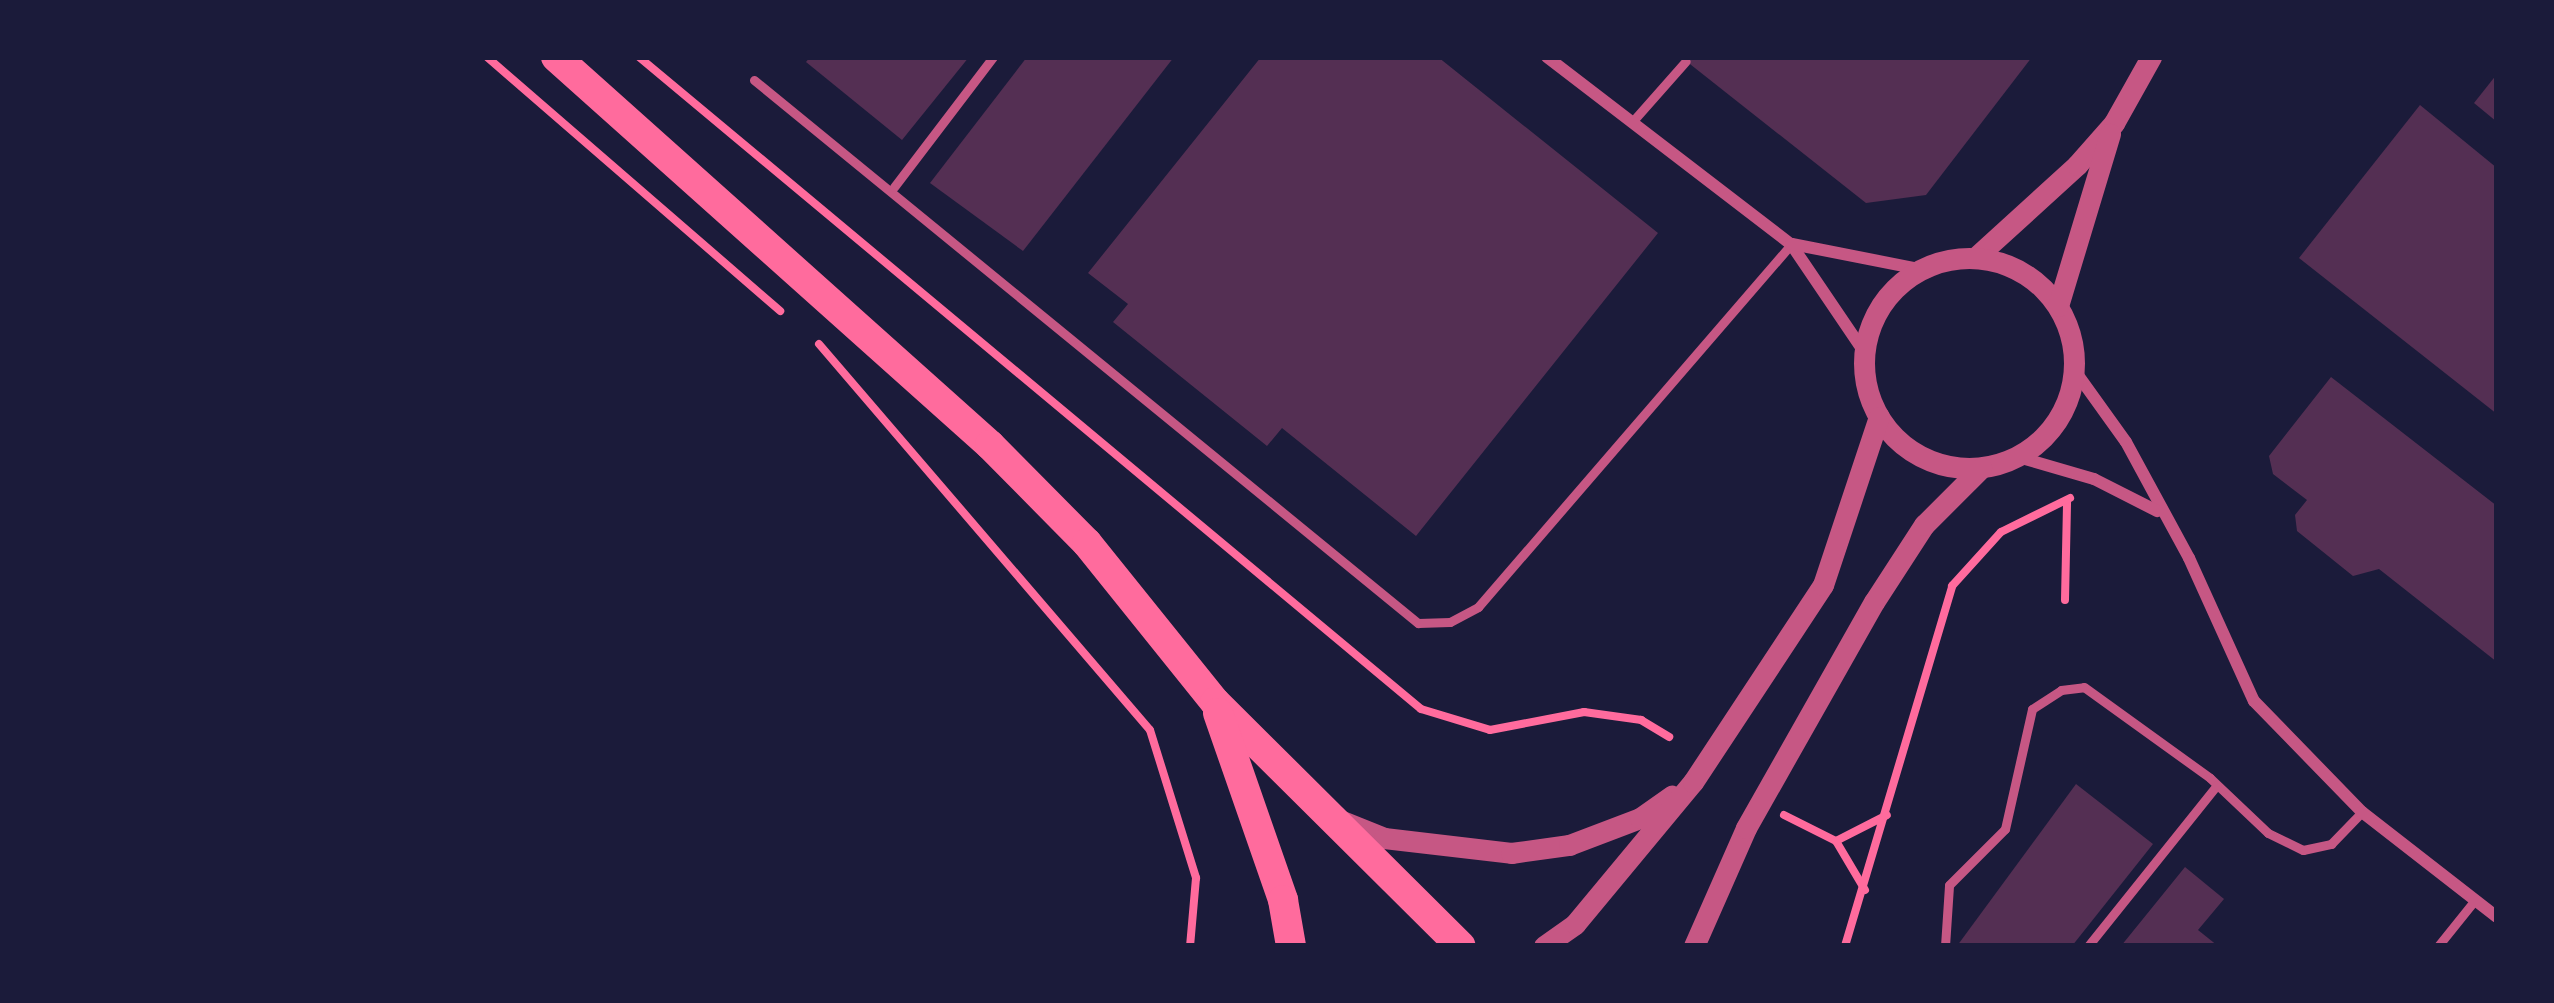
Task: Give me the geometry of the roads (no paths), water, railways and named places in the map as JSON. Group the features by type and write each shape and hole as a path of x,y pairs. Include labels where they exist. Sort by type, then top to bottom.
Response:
{"main road":[{"path":"556,57 990,445 1087,543 1215,702 1320,812 1461,946"},
{"path":"1215,702 1283,899 1291,946"}],"street":[{"path":"1544,946 1576,924 1693,782 1823,585 1879,417 1864,352 1791,244 1547,57"},
{"path":"2058,306 2114,123 2151,57"},
{"path":"1791,244 1920,269 1976,257 2032,211 2114,123"},
{"path":"1976,257 2023,272 2058,306 2075,371 2126,442 2158,511 2189,558 2254,701 2362,812 2497,917"},
{"path":"1864,352 1882,303 1920,269"},
{"path":"1879,417 1922,458 1981,468 2018,457 2052,430 2075,371"},
{"path":"2018,457 2095,479 2158,511"},
{"path":"1694,946 1746,828 1874,602 1924,526 1981,468"},
{"path":"1320,812 1384,838 1511,853 1569,844 1640,818 1693,782"}],"lane":[{"path":"894,187 993,57"},
{"path":"1632,122 1686,61"},
{"path":"754,80 894,187 1418,623 1450,622 1478,607 1791,244"},
{"path":"1945,946 1949,885 2005,829 2032,709 2061,690 2084,687 2217,785 2268,833 2303,850 2331,844 2362,812"},
{"path":"2088,946 2217,785"},
{"path":"2438,946 2475,900"}]}
